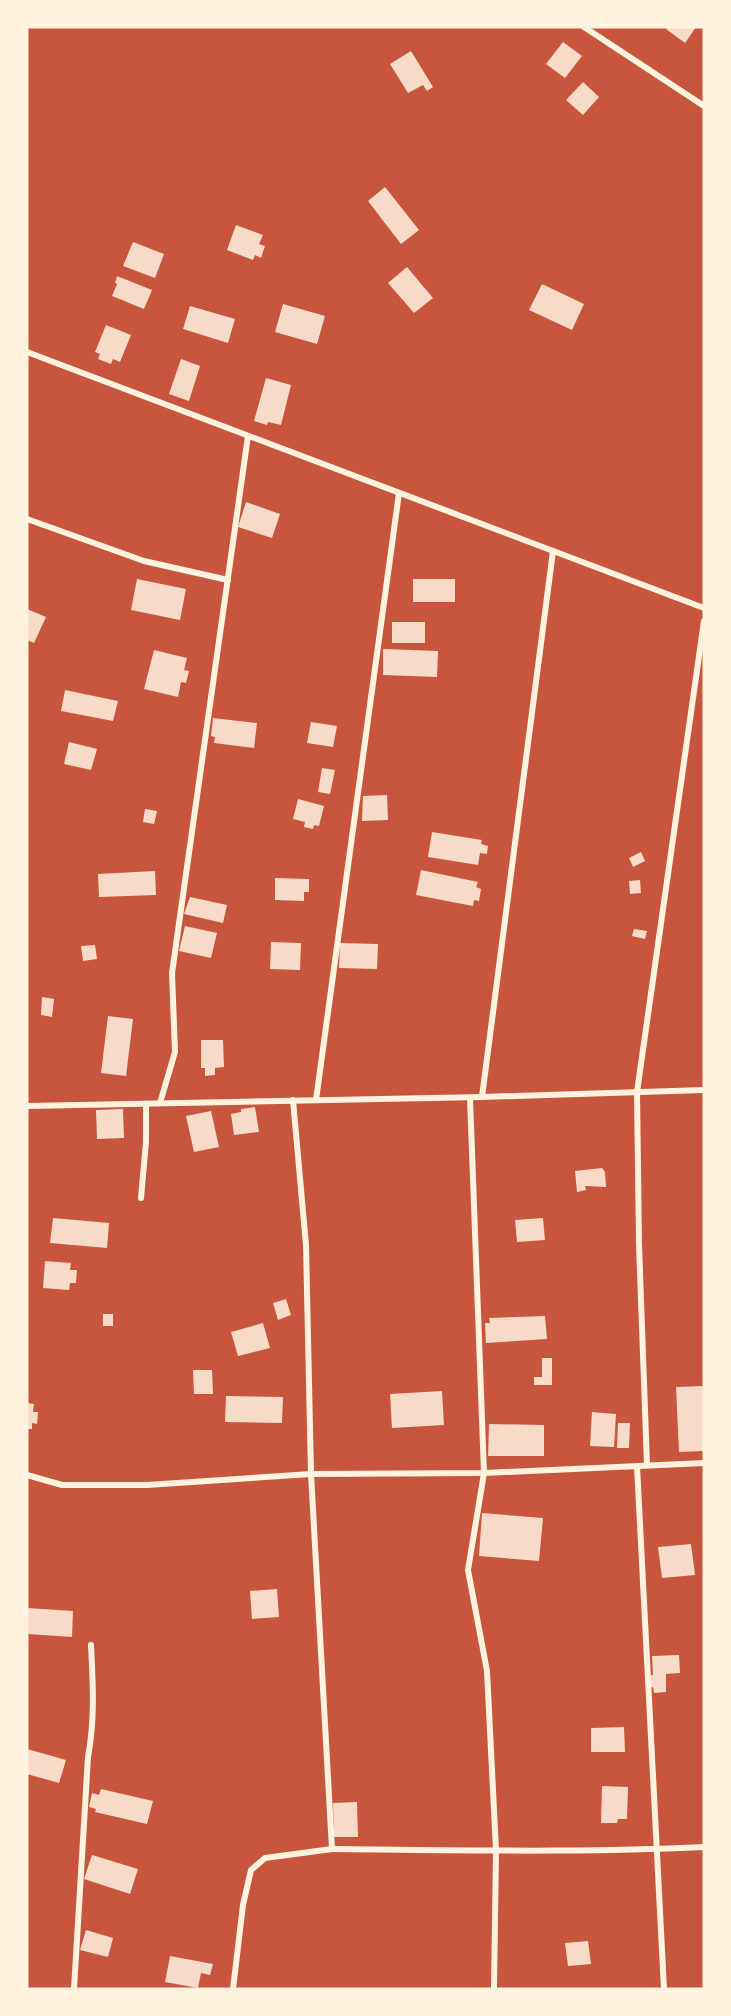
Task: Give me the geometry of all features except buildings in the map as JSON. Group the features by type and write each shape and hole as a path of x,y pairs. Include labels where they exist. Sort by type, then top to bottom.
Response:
{"street":[{"path":"584,27 704,106"},
{"path":"27,352 704,608"},
{"path":"160,1103 175,1052 172,974 248,436"},
{"path":"316,1100 399,493"},
{"path":"27,519 144,561 228,580"},
{"path":"482,1097 553,551"},
{"path":"647,1465 639,1244 637,1092 704,621"},
{"path":"27,1106 470,1098 704,1090"},
{"path":"470,1098 484,1473 468,1570 487,1671 496,1850 494,1989"},
{"path":"293,1100 306,1245 311,1474 332,1849"},
{"path":"141,1198 146,1142 146,1104"},
{"path":"27,1475 62,1485 147,1485 311,1474 484,1473 704,1462"},
{"path":"637,1466 664,1989"},
{"path":"74,1989 88,1758 94,1703 91,1645"},
{"path":"232,1989 243,1905 251,1870 265,1858 332,1849 496,1850 704,1847"}]}
